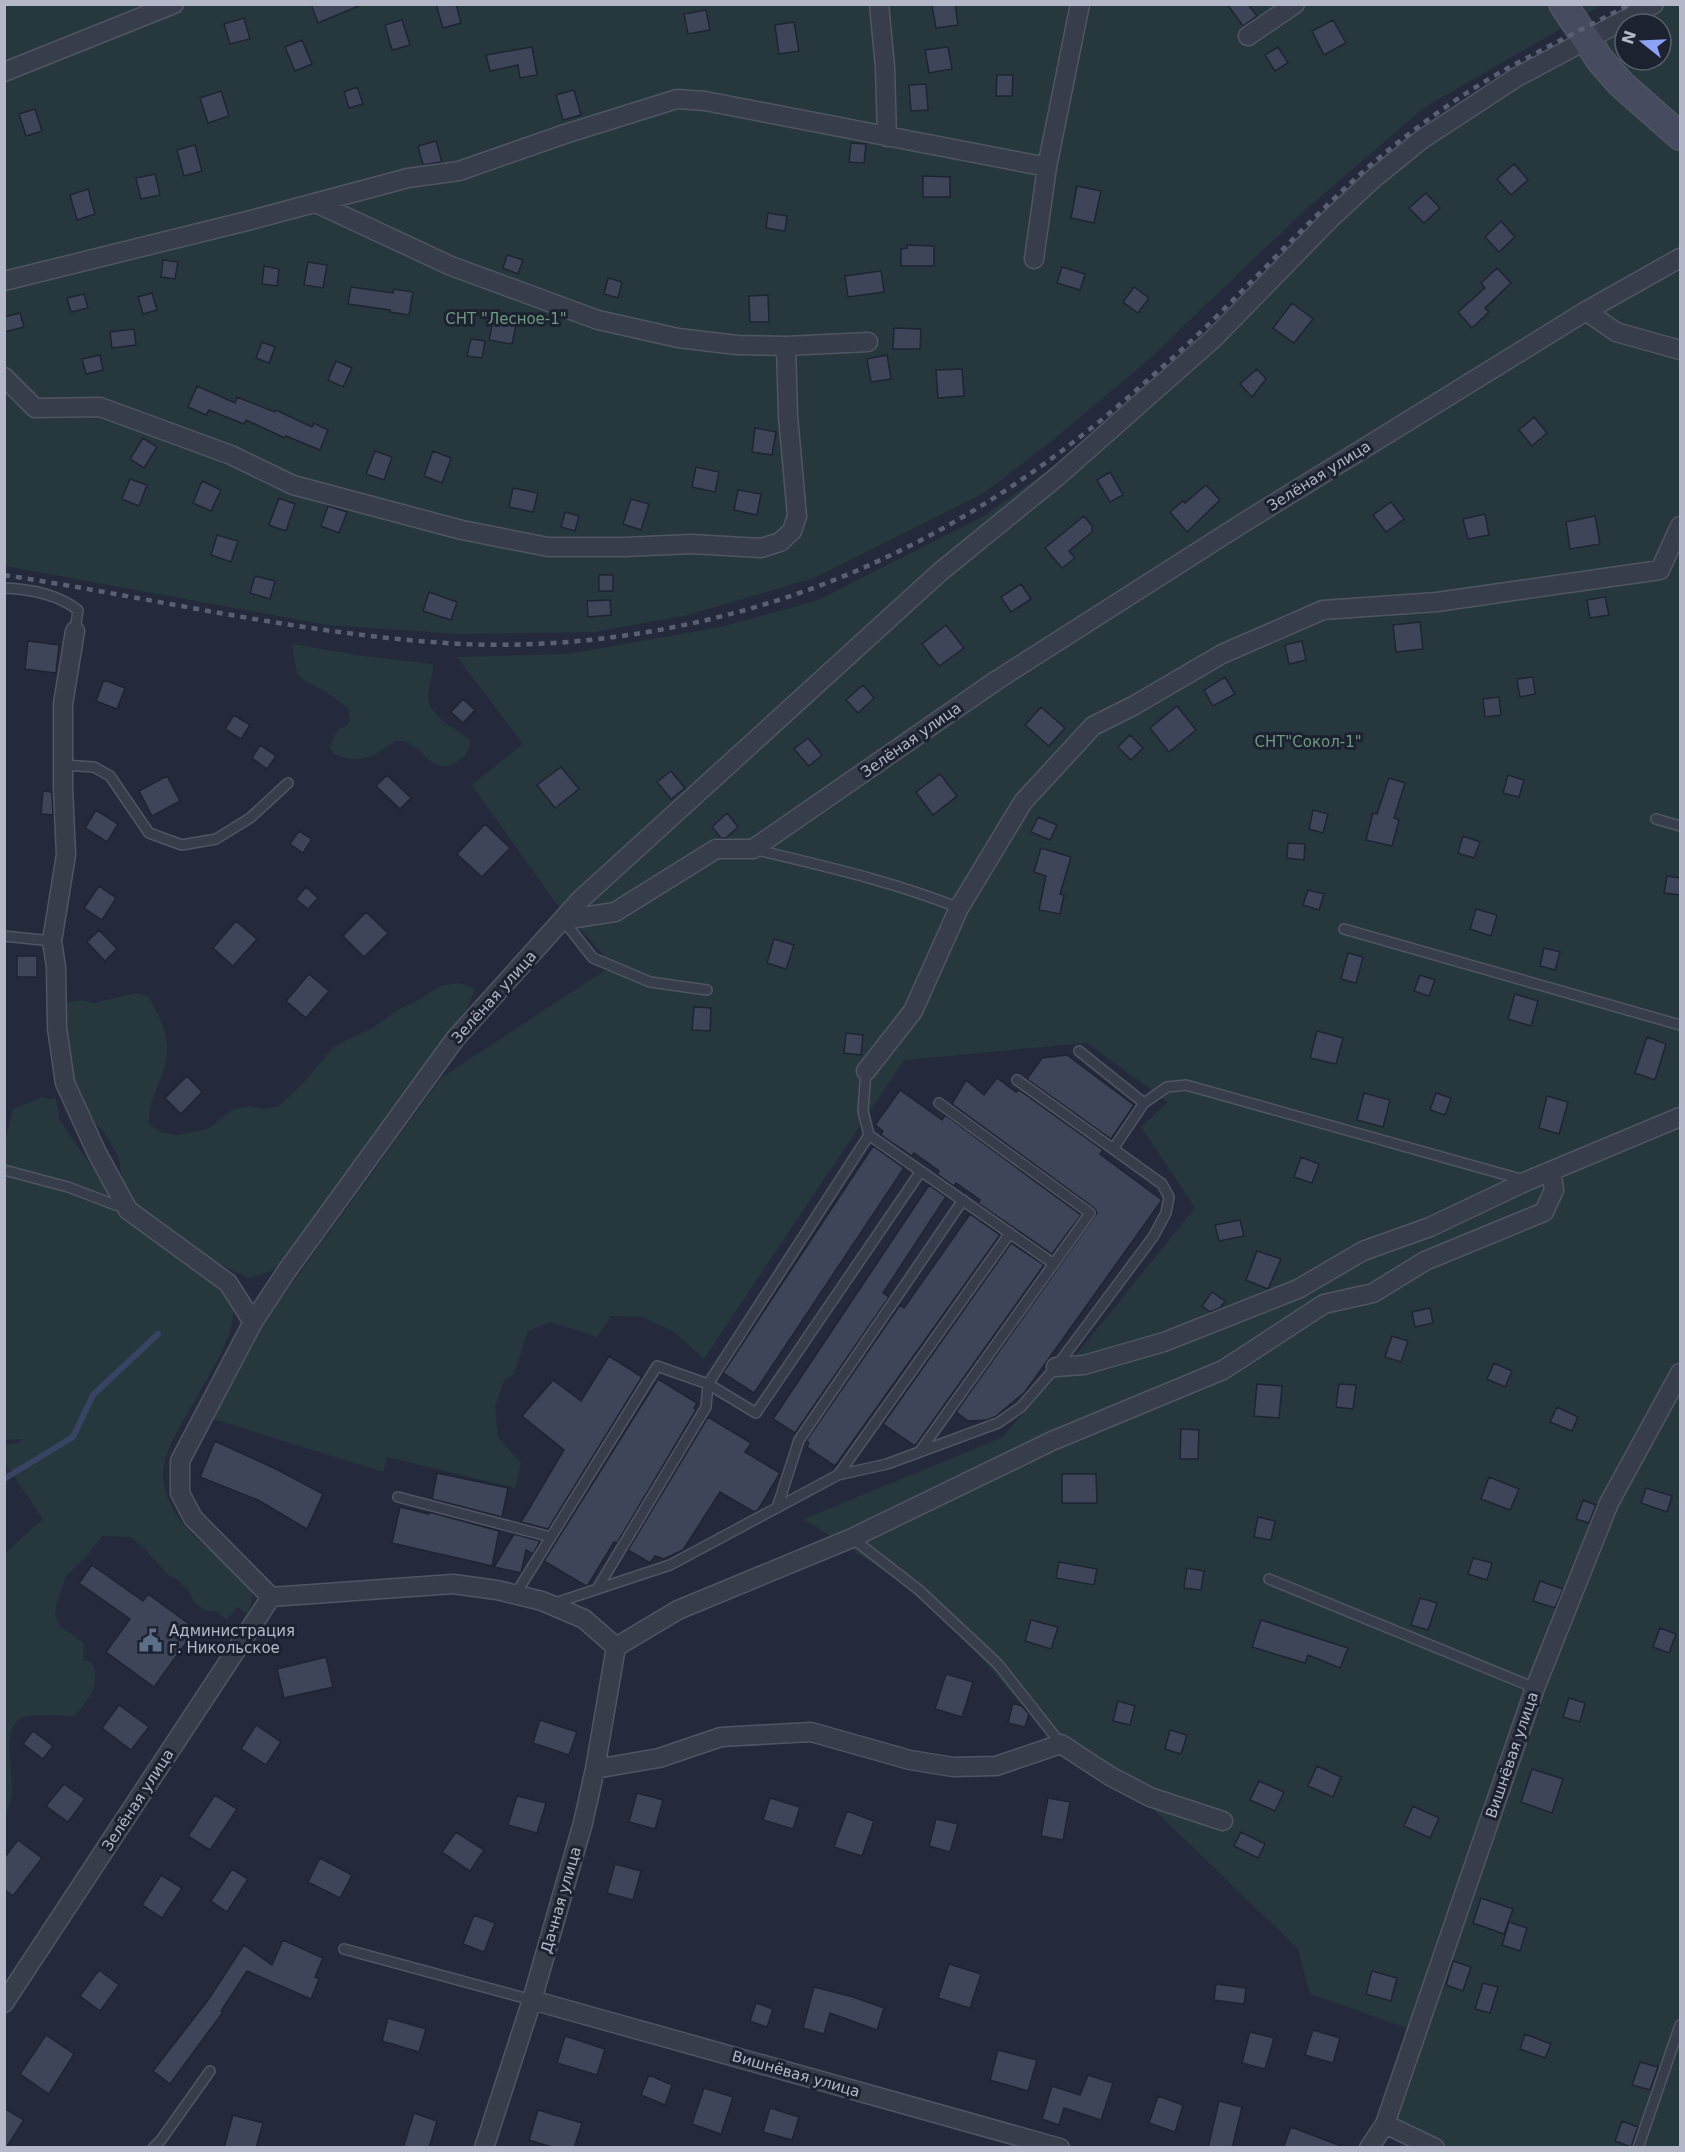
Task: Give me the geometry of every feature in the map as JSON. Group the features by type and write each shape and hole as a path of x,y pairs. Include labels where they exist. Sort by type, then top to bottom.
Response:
{"street":[{"path":"4,72 174,4"},
{"path":"879,4 885,67 887,137"},
{"path":"1034,259 1047,167 1080,4"},
{"path":"1248,36 1295,4"},
{"path":"1563,4 1587,41 1621,84 1680,136"},
{"name":"Зелёная улица","path":"4,2003 271,1597 193,1518 180,1493 180,1461 253,1322 286,1272 455,1038 588,892 940,572 1058,476 1213,339 1331,218 1373,179 1421,140 1517,77 1654,4"},
{"path":"4,280 408,178 459,171 565,134 677,99 705,101 1047,167"},
{"path":"316,203 451,266 598,320 678,338 737,345 786,346 868,342"},
{"name":"Зелёная улица","path":"753,849 997,680 1243,523 1586,311 1680,258"},
{"path":"1586,311 1616,332 1680,350"},
{"path":"4,377 35,408 100,407 231,455 293,485 462,530 548,547 691,544 761,548 780,542 792,531 797,516 788,416 786,346"},
{"path":"866,1071 912,1011 959,908 1023,802 1093,726 1133,706 1222,654 1323,610 1437,602 1660,570 1680,526"},
{"path":"75,631 63,704 66,855 52,941 56,967 57,1028 65,1083 97,1153 128,1210 228,1282 253,1322"},
{"path":"563,920 615,912 716,849 753,849"},
{"path":"1056,1367 1084,1365 1164,1342 1298,1289 1363,1251 1430,1227 1527,1181 1680,1118"},
{"path":"271,1597 453,1584 515,1595 550,1605 584,1619 616,1647 678,1610 852,1538 1052,1441 1223,1370 1324,1304 1373,1293 1425,1261 1544,1212 1554,1190 1551,1171"},
{"name":"Вишнёвая улица","path":"1369,2148 1385,2124 1535,1688 1609,1503 1680,1373"},
{"name":"Дачная улица","path":"484,2148 532,2000 583,1823 595,1769 616,1647"},
{"path":"595,1769 659,1758 721,1737 811,1732 910,1760 953,1767 996,1766 1061,1743 1110,1776 1150,1797 1223,1821"},
{"name":"Вишнёвая улица","path":"532,2000 1060,2148"},
{"path":"1385,2124 1435,2148"}],"lane":[{"path":"4,588 29,589 66,600 78,610 75,631"},
{"path":"63,765 94,767 110,776 149,833 182,845 216,838 250,818 288,783"},
{"path":"1656,819 1680,826"},
{"path":"753,849 862,875 915,891 959,908"},
{"path":"563,920 593,958 650,982 707,990"},
{"path":"1344,929 1680,1025"},
{"path":"4,936 52,941"},
{"path":"1078,1051 1144,1103"},
{"path":"866,1071 863,1111 869,1135 1054,1264"},
{"path":"550,1605 670,1565 838,1475 887,1464 998,1423 1021,1407 1056,1367 1153,1238 1166,1213 1169,1197 1162,1184 1017,1080"},
{"path":"1113,1149 1144,1103 1167,1087 1186,1085 1527,1181"},
{"path":"920,1451 1090,1213 939,1103"},
{"path":"597,1589 706,1407 708,1384 869,1135"},
{"path":"4,1170 68,1187 128,1210"},
{"path":"515,1595 657,1366 708,1384 756,1413 921,1171"},
{"path":"777,1508 799,1440 963,1200"},
{"path":"838,1475 1010,1233"},
{"path":"398,1497 552,1537"},
{"path":"852,1538 919,1590 998,1664 1061,1743"},
{"path":"1269,1579 1535,1688"},
{"path":"344,1949 532,2000"},
{"path":"1638,2148 1680,2025"},
{"path":"153,2148 162,2140 210,2071"}],"green space":[{"name":"СНТ \"Лесное-1\"","path":"4,5 1602,5 1425,107 1305,210 1147,361 1053,440 984,493 814,578 688,615 595,632 460,634 327,625 5,566"},
{"name":"СНТ\"Сокол-1\"","path":"1644,5 1680,5 1680,2147 1434,2147 1377,2121 1407,2028 1310,1994 1298,1949 1117,1774 1046,1733 983,1660 917,1592 804,1519 1001,1438 1076,1355 1195,1208 1141,1127 1168,1102 1087,1043 904,1060 704,1359 674,1332 643,1317 611,1316 597,1337 551,1322 528,1331 514,1374 504,1380 495,1407 498,1437 521,1463 515,1488 387,1457 383,1472 210,1418 256,1333 441,1078 613,965 555,902 472,785 523,744 457,657 568,654 720,627 816,601 982,517 1074,452 1217,328 1368,176 1613,24 1613,72 1673,72 1673,12 1633,12"},
{"path":"292,644 363,656 433,664 429,704 444,722 470,739 467,753 451,765 442,766 429,760 417,748 401,741 393,743 370,757 351,759 333,754 330,746 338,729 345,727 350,721 348,708 297,674"},
{"path":"459,983 474,988 465,1014 281,1263 269,1272 248,1278 216,1262 134,1207 123,1184 116,1152 103,1131 91,1120 78,1101 70,1052 64,1035 61,1004 81,1000 94,1003 136,993 149,997 163,1026 167,1056 151,1104 149,1124 161,1132 177,1135 208,1129 232,1110 251,1106 264,1109 279,1106 307,1079 332,1049 373,1028 399,1009 441,986"},
{"path":"43,1097 56,1098 59,1119 110,1190 128,1220 219,1287 231,1302 233,1317 228,1336 219,1358 170,1448 163,1476 168,1499 180,1520 197,1539 249,1582 252,1598 247,1614 237,1607 227,1620 216,1611 204,1610 194,1602 188,1590 178,1580 167,1574 131,1537 102,1536 85,1558 66,1576 55,1616 61,1627 84,1643 83,1660 91,1662 95,1684 84,1704 73,1716 33,1716 22,1718 16,1723 10,1740 12,1792 5,1814 5,1553 43,1519 5,1463 5,1445 17,1443 22,1439 5,1440 5,1142 13,1109"}],"building":[{"path":"311,4 361,4 361,5 318,23"},
{"path":"436,4 456,4 461,23 443,28"},
{"path":"955,4 958,25 936,28 932,6"},
{"path":"1227,4 1248,4 1257,16 1243,26"},
{"path":"706,10 710,30 688,34 684,14"},
{"path":"244,18 250,39 230,44 224,24"},
{"path":"402,20 410,45 392,50 385,25"},
{"path":"1333,20 1346,43 1324,55 1312,31"},
{"path":"794,22 799,51 779,54 775,25"},
{"path":"302,40 312,64 295,71 285,47"},
{"path":"532,47 537,75 520,78 518,65 490,71 486,55"},
{"path":"948,47 952,69 929,73 925,50"},
{"path":"1278,47 1288,63 1275,71 1265,55"},
{"path":"997,75 1013,75 1012,96 996,96"},
{"path":"926,84 928,110 911,111 909,85"},
{"path":"357,87 363,104 349,108 344,92"},
{"path":"574,90 581,115 563,120 556,95"},
{"path":"221,91 229,116 208,123 200,98"},
{"path":"35,109 42,131 26,136 19,114"},
{"path":"436,141 442,162 423,165 418,146"},
{"path":"851,143 866,144 864,163 849,162"},
{"path":"195,145 202,171 184,176 177,150"},
{"path":"1514,164 1528,180 1511,195 1497,179"},
{"path":"155,174 160,195 141,199 136,178"},
{"path":"923,176 950,177 950,197 923,197"},
{"path":"1077,186 1101,191 1094,223 1071,218"},
{"path":"88,189 95,214 77,220 70,195"},
{"path":"1426,193 1440,208 1424,223 1409,208"},
{"path":"768,213 787,216 785,231 766,228"},
{"path":"1501,221 1515,237 1499,252 1485,237"},
{"path":"907,245 934,246 934,266 901,266 901,249 907,248"},
{"path":"507,255 523,260 518,274 503,268"},
{"path":"163,260 178,262 175,279 161,277"},
{"path":"308,262 327,265 323,288 304,285"},
{"path":"264,266 279,269 277,286 262,284"},
{"path":"1062,267 1085,274 1080,290 1057,283"},
{"path":"1497,268 1511,283 1485,308 1489,312 1472,328 1458,312 1485,288 1481,283"},
{"path":"881,271 884,292 848,297 845,276"},
{"path":"608,278 622,282 618,298 604,294"},
{"path":"351,287 393,293 394,289 413,292 409,315 348,304"},
{"path":"1134,287 1149,298 1138,313 1123,302"},
{"path":"152,293 157,310 143,314 138,297"},
{"path":"84,294 88,308 71,312 67,298"},
{"path":"768,295 769,322 750,322 749,296"},
{"path":"1292,303 1313,319 1294,343 1273,328"},
{"path":"20,313 24,327 4,332 4,317"},
{"path":"493,321 516,325 512,344 489,340"},
{"path":"894,328 921,329 920,349 893,349"},
{"path":"134,329 136,345 112,348 110,332"},
{"path":"471,339 485,341 482,358 467,356"},
{"path":"262,342 275,347 269,363 256,358"},
{"path":"100,355 103,370 86,374 82,359"},
{"path":"887,355 891,379 871,382 867,359"},
{"path":"336,361 352,368 343,387 328,380"},
{"path":"962,369 964,396 938,398 936,370"},
{"path":"1257,369 1266,379 1252,397 1240,384"},
{"path":"197,386 235,403 237,397 275,412 276,410 312,427 314,423 328,430 320,450 286,436 285,438 246,420 244,424 209,410 206,415 188,407"},
{"path":"1534,417 1547,433 1532,446 1519,430"},
{"path":"755,428 776,432 772,455 752,452"},
{"path":"143,438 157,447 144,468 130,459"},
{"path":"375,451 392,457 384,480 366,474"},
{"path":"433,451 451,458 442,483 424,476"},
{"path":"696,467 719,472 715,492 692,487"},
{"path":"1110,472 1123,495 1110,502 1097,480"},
{"path":"130,479 147,485 139,506 122,499"},
{"path":"202,481 221,490 211,511 193,503"},
{"path":"1206,485 1220,500 1187,532 1170,512 1183,501 1185,503"},
{"path":"513,488 538,493 533,512 509,507"},
{"path":"738,490 761,494 757,515 734,510"},
{"path":"279,498 295,504 286,531 269,525"},
{"path":"631,499 649,504 641,530 623,524"},
{"path":"1391,502 1404,519 1386,532 1373,515"},
{"path":"328,506 347,512 339,533 321,526"},
{"path":"565,512 579,516 575,531 561,527"},
{"path":"1485,514 1489,535 1468,539 1463,519"},
{"path":"1084,516 1092,526 1092,532 1069,551 1075,558 1062,568 1045,548"},
{"path":"1595,516 1600,544 1570,549 1566,522"},
{"path":"217,535 238,541 231,562 211,555"},
{"path":"599,575 613,575 613,591 599,591"},
{"path":"255,576 275,581 270,599 250,593"},
{"path":"1021,584 1031,599 1011,612 1001,597"},
{"path":"429,592 457,602 451,620 423,611"},
{"path":"1605,597 1609,615 1590,618 1587,600"},
{"path":"610,600 611,615 588,617 587,601"},
{"path":"1420,622 1423,649 1396,652 1393,625"},
{"path":"946,625 964,648 939,666 922,644"},
{"path":"28,641 59,645 56,673 25,669"},
{"path":"1302,641 1306,660 1289,664 1285,645"},
{"path":"1225,677 1235,694 1213,706 1204,690"},
{"path":"1533,677 1535,694 1520,697 1517,679"},
{"path":"104,680 125,688 117,709 96,701"},
{"path":"863,685 874,698 858,713 846,700"},
{"path":"1499,697 1501,715 1485,717 1483,699"},
{"path":"463,699 475,710 463,723 451,712"},
{"path":"1177,706 1196,730 1169,752 1150,728"},
{"path":"1041,707 1065,728 1049,746 1025,725"},
{"path":"234,715 250,725 241,739 225,729"},
{"path":"1130,735 1143,748 1131,760 1118,747"},
{"path":"808,738 822,755 809,766 794,749"},
{"path":"260,745 276,756 267,769 252,758"},
{"path":"561,767 579,789 555,808 537,785"},
{"path":"671,771 685,788 671,799 657,782"},
{"path":"940,774 957,796 933,815 916,792"},
{"path":"387,775 411,798 400,809 376,786"},
{"path":"1508,775 1524,780 1519,797 1503,793"},
{"path":"167,776 180,801 152,816 139,791"},
{"path":"1389,778 1405,783 1394,818 1399,820 1392,846 1366,840 1373,813 1377,814"},
{"path":"43,791 52,792 53,815 41,814"},
{"path":"96,810 118,824 107,842 85,828"},
{"path":"1313,810 1328,814 1323,833 1309,829"},
{"path":"727,813 738,827 726,838 721,838 712,827"},
{"path":"1038,817 1057,825 1050,840 1031,832"},
{"path":"485,824 510,848 482,877 457,854"},
{"path":"299,831 312,839 303,853 290,844"},
{"path":"1463,836 1480,842 1474,858 1458,853"},
{"path":"1288,843 1305,844 1304,860 1287,858"},
{"path":"1041,848 1071,857 1060,894 1064,895 1060,914 1039,910 1046,876 1034,872"},
{"path":"1667,876 1680,878 1680,895 1664,893"},
{"path":"99,886 116,898 102,920 84,908"},
{"path":"306,887 318,898 308,909 296,899"},
{"path":"1308,890 1324,894 1319,910 1303,905"},
{"path":"1476,909 1497,915 1491,936 1470,929"},
{"path":"366,912 388,933 364,957 343,936"},
{"path":"236,921 257,939 233,966 213,948"},
{"path":"99,930 117,949 105,961 87,942"},
{"path":"774,939 794,945 786,969 767,963"},
{"path":"1544,948 1560,952 1555,970 1540,966"},
{"path":"1348,953 1363,957 1356,983 1341,979"},
{"path":"17,956 37,956 37,977 17,977"},
{"path":"309,974 329,991 306,1018 286,1001"},
{"path":"1420,975 1435,980 1429,996 1414,991"},
{"path":"1515,994 1538,1001 1531,1026 1508,1019"},
{"path":"694,1007 711,1008 710,1031 692,1030"},
{"path":"1317,1031 1343,1038 1336,1064 1310,1058"},
{"path":"846,1033 863,1035 861,1055 844,1053"},
{"path":"1647,1037 1666,1044 1655,1080 1635,1073"},
{"path":"1067,1055 1134,1105 1111,1139 1027,1079 1042,1058"},
{"path":"187,1076 202,1092 181,1114 165,1098"},
{"path":"997,1078 1016,1092 1019,1090 1103,1150 1100,1154 1162,1200 1025,1392 995,1417 968,1421 956,1412 1097,1213 1094,1208 952,1104 966,1080 984,1095"},
{"path":"900,1090 942,1120 945,1115 1081,1215 1052,1254 978,1203 980,1200 956,1183 954,1186 937,1174 939,1171 914,1153 912,1156 881,1135 883,1131 875,1125"},
{"path":"1364,1093 1390,1100 1383,1127 1357,1120"},
{"path":"1436,1093 1451,1098 1445,1115 1430,1110"},
{"path":"1547,1096 1568,1102 1559,1134 1539,1128"},
{"path":"873,1146 904,1168 754,1393 723,1373"},
{"path":"1301,1157 1319,1164 1312,1183 1294,1177"},
{"path":"929,1185 946,1197 883,1293 889,1297 795,1433 773,1419"},
{"path":"970,1214 1000,1235 835,1466 807,1447 809,1443 806,1441 900,1305 904,1308"},
{"path":"1240,1220 1244,1236 1219,1241 1215,1225"},
{"path":"1011,1243 1044,1265 915,1446 883,1424"},
{"path":"1257,1251 1281,1259 1268,1289 1246,1280"},
{"path":"1212,1292 1225,1301 1220,1308 1210,1312 1202,1306"},
{"path":"1430,1308 1433,1323 1415,1327 1412,1312"},
{"path":"1392,1336 1408,1341 1401,1362 1385,1357"},
{"path":"609,1356 642,1377 548,1529 521,1522 564,1450 522,1416 553,1380 581,1401"},
{"path":"1494,1363 1512,1371 1505,1387 1487,1379"},
{"path":"658,1379 697,1403 694,1408 696,1410 617,1543 614,1542 586,1586 544,1561"},
{"path":"1257,1384 1282,1386 1279,1418 1254,1416"},
{"path":"1339,1384 1356,1385 1353,1409 1336,1407"},
{"path":"1557,1407 1578,1417 1572,1431 1550,1422"},
{"path":"708,1417 751,1443 745,1452 780,1473 758,1510 754,1512 720,1492 683,1550 664,1559 655,1556 650,1563 628,1550"},
{"path":"1181,1429 1199,1430 1198,1459 1180,1459"},
{"path":"215,1441 323,1494 307,1529 258,1500 200,1477"},
{"path":"437,1473 508,1488 502,1517 432,1499"},
{"path":"1062,1474 1096,1474 1097,1503 1062,1503"},
{"path":"1489,1477 1519,1489 1510,1510 1481,1499"},
{"path":"1646,1488 1672,1496 1667,1512 1641,1503"},
{"path":"1583,1500 1596,1505 1589,1523 1576,1519"},
{"path":"400,1507 429,1514 429,1512 499,1531 492,1566 392,1543"},
{"path":"1258,1517 1275,1521 1271,1540 1254,1537"},
{"path":"514,1534 540,1541 533,1554 526,1550 521,1573 494,1567"},
{"path":"1473,1558 1492,1563 1487,1580 1468,1574"},
{"path":"1059,1562 1097,1569 1094,1585 1056,1578"},
{"name":"Администрация г. Никольское","path":"92,1565 143,1601 148,1594 196,1629 154,1687 106,1652 130,1619 79,1583"},
{"path":"1187,1568 1204,1571 1201,1590 1184,1588"},
{"path":"1540,1581 1563,1589 1555,1608 1533,1601"},
{"path":"1420,1598 1437,1603 1428,1630 1411,1625"},
{"path":"1031,1620 1058,1627 1051,1649 1025,1641"},
{"path":"1261,1620 1348,1648 1340,1668 1308,1655 1305,1663 1252,1647"},
{"path":"1660,1628 1676,1634 1669,1653 1653,1647"},
{"path":"326,1657 333,1687 284,1698 277,1669"},
{"path":"946,1674 973,1682 962,1717 935,1709"},
{"path":"1569,1698 1585,1703 1580,1722 1563,1717"},
{"path":"1118,1701 1135,1706 1130,1725 1113,1721"},
{"path":"1013,1703 1022,1706 1029,1714 1025,1727 1008,1723"},
{"path":"119,1705 149,1727 131,1750 102,1728"},
{"path":"540,1720 577,1732 569,1755 533,1743"},
{"path":"256,1725 281,1742 266,1765 241,1749"},
{"path":"1170,1730 1187,1735 1181,1754 1165,1749"},
{"path":"33,1731 53,1746 43,1759 23,1744"},
{"path":"1317,1766 1341,1777 1333,1797 1308,1786"},
{"path":"1532,1769 1563,1779 1552,1813 1521,1802"},
{"path":"1259,1781 1284,1792 1275,1811 1250,1800"},
{"path":"64,1784 85,1799 68,1822 46,1806"},
{"path":"637,1793 663,1800 655,1829 629,1822"},
{"path":"215,1795 237,1809 210,1850 188,1836"},
{"path":"517,1796 546,1803 537,1833 508,1825"},
{"path":"770,1798 800,1807 793,1829 763,1820"},
{"path":"1048,1798 1070,1802 1063,1840 1041,1836"},
{"path":"1413,1806 1439,1818 1430,1838 1404,1826"},
{"path":"847,1811 874,1821 862,1856 834,1847"},
{"path":"936,1819 958,1824 950,1852 929,1846"},
{"path":"456,1832 484,1850 470,1871 442,1852"},
{"path":"1241,1832 1265,1844 1258,1858 1234,1846"},
{"path":"18,1840 42,1858 13,1896 4,1889 4,1858"},
{"path":"320,1858 352,1875 340,1898 308,1882"},
{"path":"615,1864 641,1871 633,1900 607,1893"},
{"path":"232,1869 248,1879 227,1912 211,1901"},
{"path":"161,1875 182,1888 162,1918 142,1905"},
{"path":"1481,1898 1513,1909 1504,1934 1473,1923"},
{"path":"474,1915 495,1923 484,1952 463,1944"},
{"path":"1509,1922 1527,1928 1520,1951 1502,1945"},
{"path":"283,1940 323,1958 315,1977 319,1979 311,1999 247,1971 221,2011 223,2012 170,2084 153,2071 208,2000 244,1945 272,1965"},
{"path":"1453,1961 1471,1967 1463,1991 1446,1985"},
{"path":"949,1964 981,1974 970,2008 938,1998"},
{"path":"99,1970 119,1985 100,2011 80,1996"},
{"path":"1372,1971 1397,1978 1391,2001 1366,1994"},
{"path":"1483,1983 1498,1987 1490,2013 1475,2009"},
{"path":"1216,1984 1246,1988 1244,2004 1214,2000"},
{"path":"814,1987 884,2008 877,2030 830,2013 824,2034 803,2028"},
{"path":"756,2003 773,2009 767,2027 750,2021"},
{"path":"388,2018 426,2029 419,2052 382,2041"},
{"path":"1313,2030 1340,2038 1333,2063 1305,2055"},
{"path":"1250,2032 1274,2038 1265,2069 1242,2063"},
{"path":"1525,2034 1551,2044 1545,2058 1520,2049"},
{"path":"46,2035 74,2054 49,2094 20,2074"},
{"path":"565,2036 605,2049 597,2075 557,2063"},
{"path":"998,2050 1037,2060 1028,2091 990,2080"},
{"path":"1640,2062 1658,2067 1650,2090 1632,2085"},
{"path":"649,2075 672,2085 665,2105 641,2095"},
{"path":"1088,2075 1113,2083 1101,2120 1064,2108 1059,2125 1042,2119 1052,2086 1080,2095"},
{"path":"704,2088 733,2097 721,2134 692,2124"},
{"path":"1158,2096 1183,2105 1175,2132 1149,2123"},
{"path":"1219,2101 1242,2107 1232,2148 1208,2148"},
{"path":"4,2108 24,2120 6,2148 4,2148"},
{"path":"770,2108 799,2117 792,2140 763,2132"},
{"path":"538,2110 582,2123 574,2148 555,2148 529,2140"},
{"path":"414,2113 437,2121 429,2148 403,2148"},
{"path":"233,2115 263,2123 256,2148 224,2148"},
{"path":"1622,2121 1638,2127 1631,2147 1615,2141"},
{"path":"1291,2127 1341,2146 1340,2148 1283,2148"}],"waterway":[{"path":"4,1479 73,1437 93,1395 158,1334"}],"railway":[{"path":"4,575 324,630 432,642 490,645 607,638 666,629 724,616 781,599 836,579 922,540 1017,483 1077,440 1185,347 1327,205 1399,142 1490,78 1631,4"}],"place":[{"name":"Администрация г. Никольское","path":"151,1640"}]}
